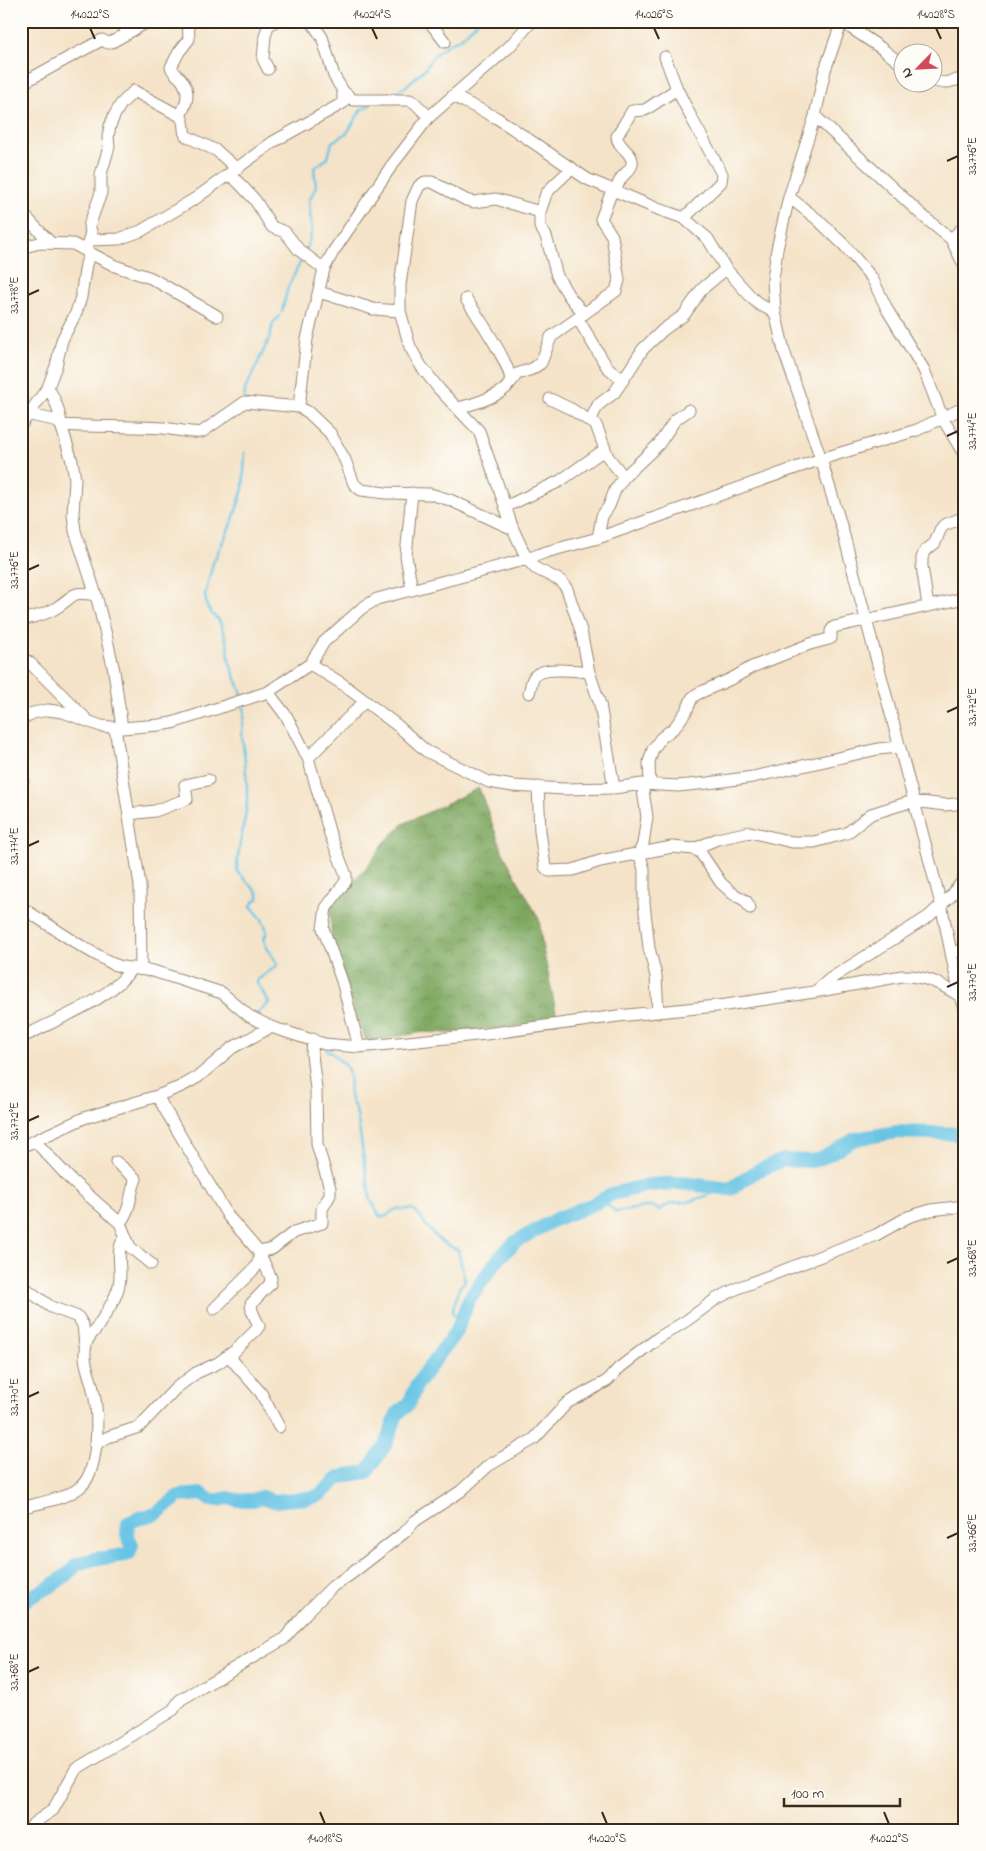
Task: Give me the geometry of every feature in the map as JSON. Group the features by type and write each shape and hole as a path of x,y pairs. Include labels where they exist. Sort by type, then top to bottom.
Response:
{"street":[{"path":"122,21 127,34"},
{"path":"21,84 93,44 102,40 108,43 112,42 149,21"},
{"path":"180,116 188,101 188,93 183,82 173,72 171,67 189,39 188,21"},
{"path":"268,69 263,59 265,36 268,26 275,21"},
{"path":"311,21 322,36 334,76 343,91 353,100 410,100 429,117"},
{"path":"429,21 445,42"},
{"path":"299,407 307,338 324,269 333,252 392,165 429,117 509,48 532,21"},
{"path":"894,58 842,22 825,70 815,116 790,197 777,249 774,280 775,312 784,351 821,459 843,532 941,904 965,1012"},
{"path":"665,57 677,89 722,174 721,182 684,218"},
{"path":"944,84 965,78"},
{"path":"458,408 483,400 506,388 517,374 532,369 541,363 551,337 614,294 619,283 612,236 601,219 614,191 622,177 630,170 632,163 631,156 618,143 617,136 632,111 645,110 677,89"},
{"path":"23,418 48,387 56,366 62,340 76,313 81,296 91,231 89,226 101,193 101,174 109,147 110,126 121,104 132,92 136,91 180,116 184,123 183,130 186,136 217,151 239,183 255,200 272,227 285,232 299,250 324,269"},
{"path":"88,248 141,232 168,216 273,142 342,103 343,91"},
{"path":"453,96 498,118 587,179 684,218 708,239 726,269 752,298 760,305 775,312"},
{"path":"815,116 951,239 965,267"},
{"path":"572,168 546,194 540,212 540,227 546,236 557,276 581,316 607,367 623,380"},
{"path":"540,212 496,199 474,202 466,200 432,182 425,182 420,186 412,201 400,285 400,311 410,347 421,366 439,389 479,431 513,529 527,559 535,568 561,581 567,589 581,631 589,672 600,704 614,788"},
{"path":"790,197 837,238 872,278 888,311 924,370 943,418 965,456"},
{"path":"21,212 50,242"},
{"path":"951,239 965,226"},
{"path":"21,248 50,242 73,244 88,248 115,266 151,278 217,316"},
{"path":"590,421 598,405 614,393 642,350 663,330 684,315 702,289 726,269"},
{"path":"319,292 372,309 400,311"},
{"path":"466,299 500,353 510,377 510,383"},
{"path":"21,1038 107,992 136,969 140,885 129,814 114,671 96,595 75,531 72,504 75,479 72,461 55,399 48,387"},
{"path":"550,399 596,425 604,450 624,477"},
{"path":"23,418 54,420 61,425 161,428 196,433 202,432 245,402 299,407 308,412 330,433 345,460 354,484 361,490 430,494 450,500 513,529"},
{"path":"23,715 48,710 63,712 90,723 119,728 172,723 268,692 310,664 324,642 362,608 377,599 598,538 821,459 917,430 965,407"},
{"path":"598,538 602,516 624,477 659,444 675,420 689,410"},
{"path":"505,507 560,481 604,450"},
{"path":"412,493 406,556 412,590"},
{"path":"928,606 922,558 925,551 935,543 944,525 965,517"},
{"path":"21,620 56,608 74,594 96,595"},
{"path":"658,1013 656,976 649,948 644,903 644,869 639,853 643,844 647,817 646,784 649,762 653,749 661,738 675,727 687,710 692,698 697,694 733,678 752,666 810,644 829,639 834,627 965,598"},
{"path":"21,657 30,663 90,723"},
{"path":"310,664 340,683 398,726 426,751 489,782 538,787 614,788 646,784 678,786 744,778 899,746"},
{"path":"530,693 534,677 539,674 553,670 589,672"},
{"path":"268,692 287,717 308,758 330,834 346,875 346,880 326,908 323,928 342,981 360,1047"},
{"path":"308,758 364,701"},
{"path":"21,769 23,779 21,784"},
{"path":"129,814 155,811 187,799 185,786 208,780"},
{"path":"538,787 540,831 545,867 549,871 573,870 600,861 672,846 694,848 717,839 750,832 792,842 814,842 847,833 871,814 913,801 945,805 965,803"},
{"path":"694,848 700,852 721,883 732,893 746,901 750,908"},
{"path":"814,992 830,979 928,918 952,895 965,878"},
{"path":"21,907 81,946 113,964 199,985 222,993 249,1016 271,1027 324,1044 338,1046 360,1047 486,1034 814,992 914,976 939,983 960,996"},
{"path":"951,953 965,949"},
{"path":"21,1147 84,1118 157,1096 190,1082 232,1048 271,1027"},
{"path":"259,1252 272,1249 294,1232 322,1223 323,1205 330,1195 330,1188 317,1144 316,1089 312,1054 313,1039"},
{"path":"95,1445 108,1437 139,1427 176,1388 196,1374 218,1364 258,1329 258,1323 252,1312 251,1304 272,1281 259,1252 228,1216 157,1096"},
{"path":"35,1141 71,1180 120,1223 130,1247 151,1264"},
{"path":"116,1162 136,1179 129,1210 120,1223"},
{"path":"28,1830 34,1823 53,1810 76,1769 173,1710 180,1700 284,1639 333,1586 352,1574 405,1532 415,1521 461,1491 488,1466 534,1439 567,1404 607,1381 619,1368 658,1338 686,1321 716,1299 740,1287 876,1235 908,1217 930,1210 965,1206"},
{"path":"85,1346 87,1339 114,1298 119,1284 120,1247 125,1237"},
{"path":"214,1309 255,1268 259,1261 259,1252"},
{"path":"21,1285 51,1307 78,1317 83,1325 85,1357 96,1409 95,1445 88,1476 79,1488 68,1494 21,1508"},
{"path":"233,1352 231,1355 234,1361 261,1393 279,1427"}],"green space":[{"path":"479,788 503,853 539,919 542,944 558,1022 447,1033 423,1032 367,1042 355,1015 332,946 330,906 368,866 384,843 403,824"}],"waterway":[{"path":"389,96 405,87 426,68 432,57 448,44 461,38 478,21"},
{"path":"306,249 312,232 309,201 316,187 314,168 328,158 332,142 347,133 361,110 370,105"},
{"path":"282,311 288,287 302,259"},
{"path":"244,397 245,390 270,337 273,323 279,316"},
{"path":"242,694 229,661 228,645 219,620 207,607 205,595 213,563 233,520 243,489 245,453"},
{"path":"244,707 245,714 242,733 247,802 237,871 258,893 258,899 251,906 262,919 267,931 264,940 278,965 256,981 269,1003 258,1013 259,1016"},
{"path":"327,1048 327,1051 344,1063 348,1071 350,1098 356,1109 370,1197 379,1216 387,1216 397,1209 412,1209 440,1240 458,1250 465,1281 459,1288 452,1312 460,1321"},
{"path":"21,1603 50,1587 70,1572 77,1564 98,1558 129,1554 132,1545 127,1534 128,1523 156,1514 179,1496 202,1494 210,1500 228,1498 253,1500 262,1497 274,1501 308,1498 318,1496 338,1479 348,1475 367,1472 386,1444 397,1414 409,1404 417,1384 457,1330 469,1299 498,1259 515,1242 554,1220 596,1203 612,1194 648,1185 681,1183 730,1189 757,1171 783,1160 812,1161 824,1157 855,1139 897,1132 965,1134"},
{"path":"602,1200 616,1212 652,1206 659,1210 672,1203 688,1202 726,1189"}]}
